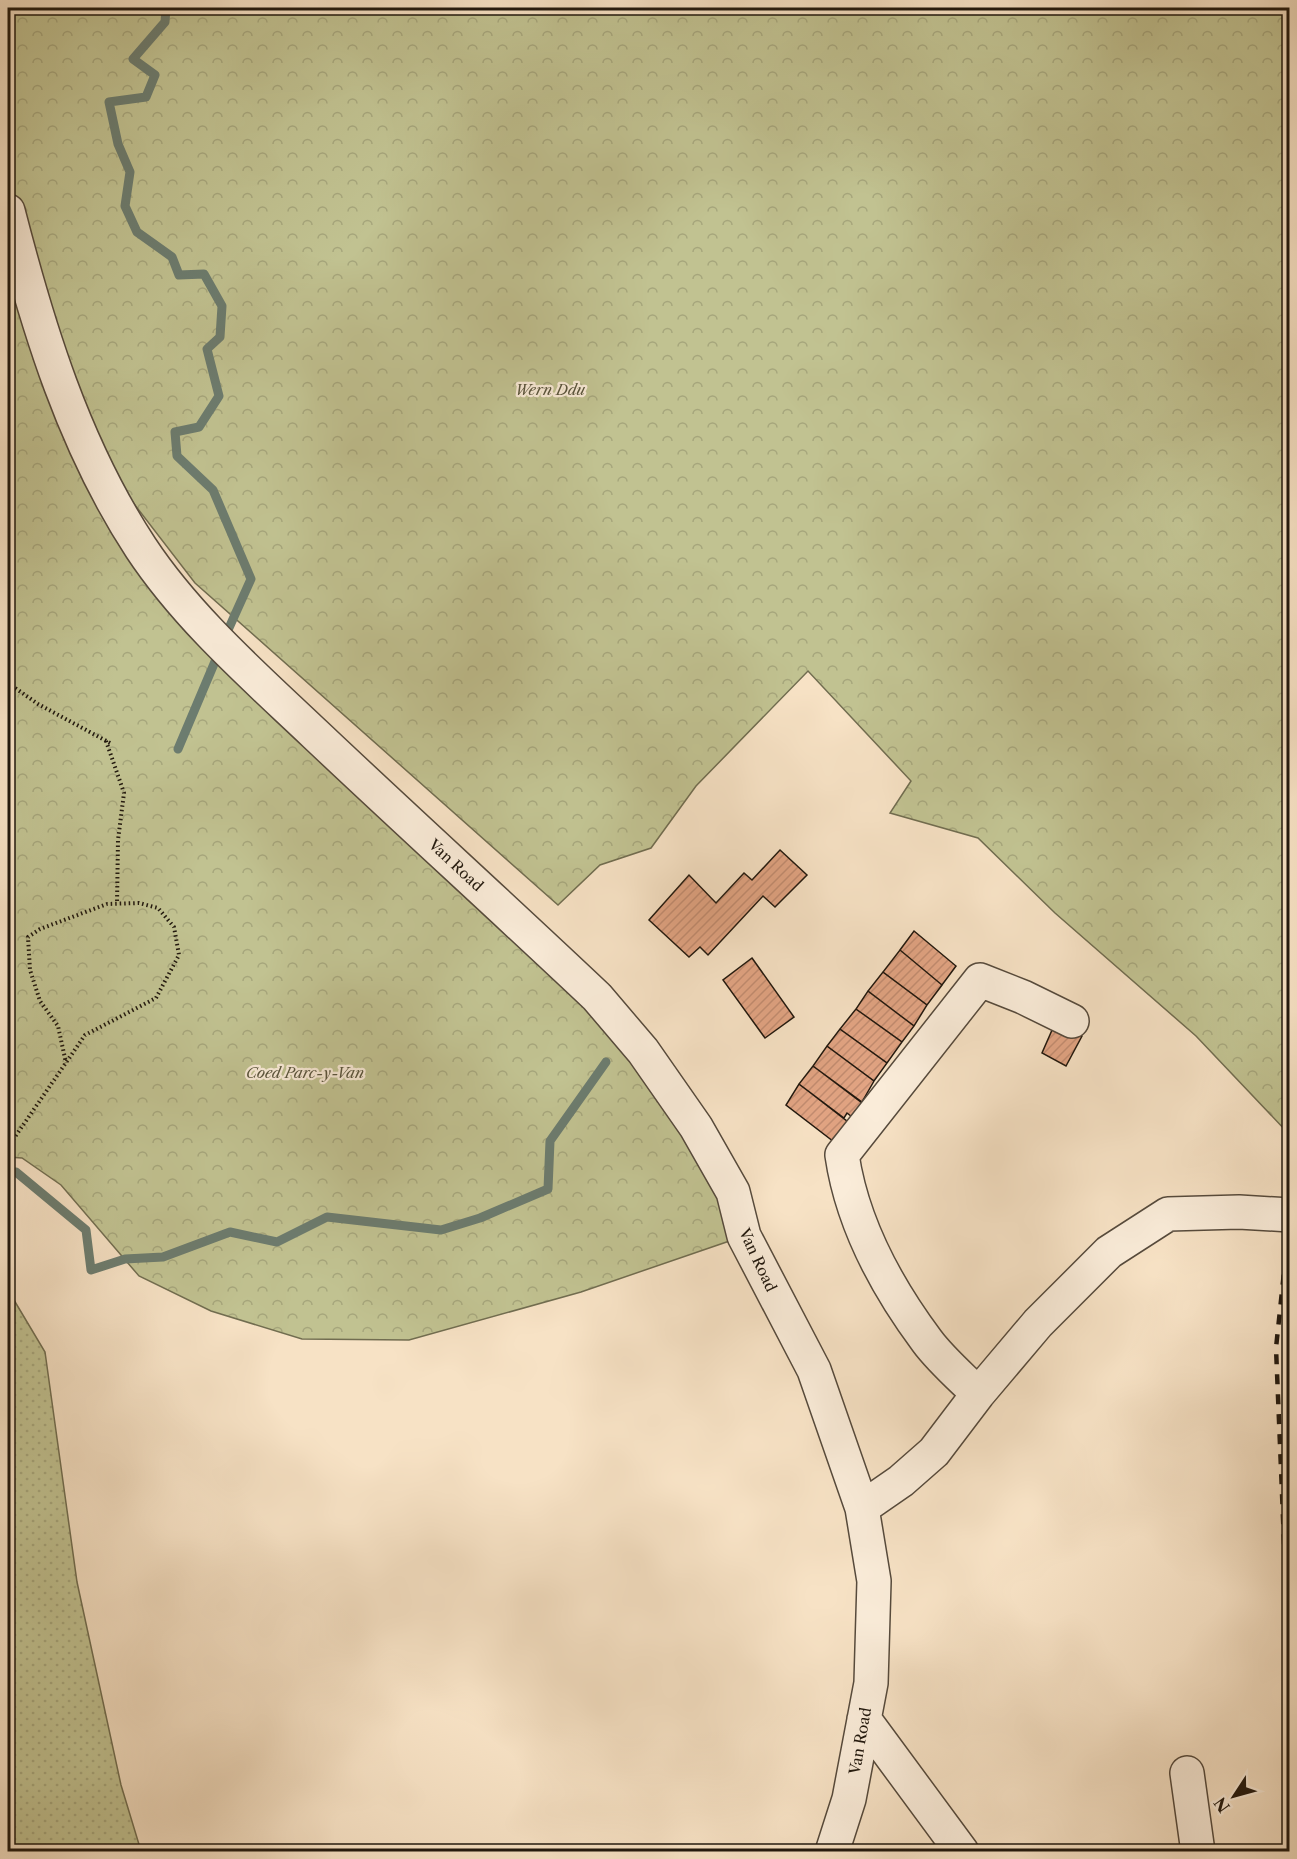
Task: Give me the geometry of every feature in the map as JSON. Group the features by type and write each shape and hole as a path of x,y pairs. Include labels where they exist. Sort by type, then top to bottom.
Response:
{"street":[{"name":"Van Road","path":"8,211 53,366 79,431 105,485 141,549 181,600 240,663 597,997 643,1051 696,1127 733,1192 744,1236 814,1370 862,1508 874,1581 871,1683 849,1799 832,1851"},
{"path":"978,1394 927,1342 871,1253 845,1179 842,1155 980,980 1023,997 1072,1021"},
{"path":"862,1508 901,1482 934,1452 978,1394 1038,1323 1109,1252 1168,1214 1239,1212 1290,1215"},
{"path":"864,1719 962,1851"},
{"path":"1187,1773 1198,1851"}],"path":[{"path":"8,682 38,704 112,744"},
{"path":"106,741 124,793 118,840 117,904"},
{"path":"8,1147 66,1063 85,1035 156,998 179,955 174,927 158,908 139,903 107,904 40,928 28,937 30,970 40,1001 58,1026 66,1063"}],"green space":[{"name":"Wern Ddu","path":"8,8 1289,8 1289,1134 1196,1036 1055,913 978,838 890,813 911,781 808,671 696,786 651,848 600,865 558,905 195,583 81,435 141,549 597,997 744,1236 581,1292 409,1340 302,1339 211,1311 139,1276 61,1185 22,1158 8,1157"},
{"path":"8,1290 45,1352 77,1582 121,1785 141,1851 8,1851"}],"building":[{"path":"780,850 807,875 775,907 763,896 708,955 700,947 689,957 649,920 689,875 716,903 744,873 752,880"},
{"path":"914,931 956,966 942,985 900,950"},
{"path":"900,950 942,985 927,1005 883,972"},
{"path":"752,958 794,1017 765,1038 723,980"},
{"path":"883,972 927,1005 914,1026 868,991"},
{"path":"868,991 914,1026 902,1042 856,1009"},
{"path":"856,1009 902,1042 887,1063 840,1029"},
{"path":"1056,1021 1082,1036 1066,1066 1042,1053"},
{"path":"840,1029 887,1063 874,1081 827,1046"},
{"path":"827,1046 874,1081 862,1102 813,1066"},
{"path":"813,1066 866,1106 856,1120 847,1113 844,1118 799,1084"},
{"path":"799,1084 852,1125 838,1145 786,1105"}],"waterway":[{"path":"166,8 165,22 133,59 155,75 146,97 109,102 118,144 130,172 125,206 137,232 172,257 179,275 204,274 222,306 220,337 207,349 219,396 199,427 175,432 177,456 213,490 251,579 224,639"},
{"path":"178,749 219,652"},
{"path":"8,1173 16,1172 86,1230 91,1270 125,1259 163,1257 230,1232 277,1242 327,1217 441,1230 480,1218 548,1189 550,1141 606,1062"}],"railway":[{"path":"1290,1215 1276,1348 1290,1688"},
{"path":"1290,1334 1290,1357"}],"park label":[{"name":"Coed Parc-y-Van","path":"305,1072"}]}
